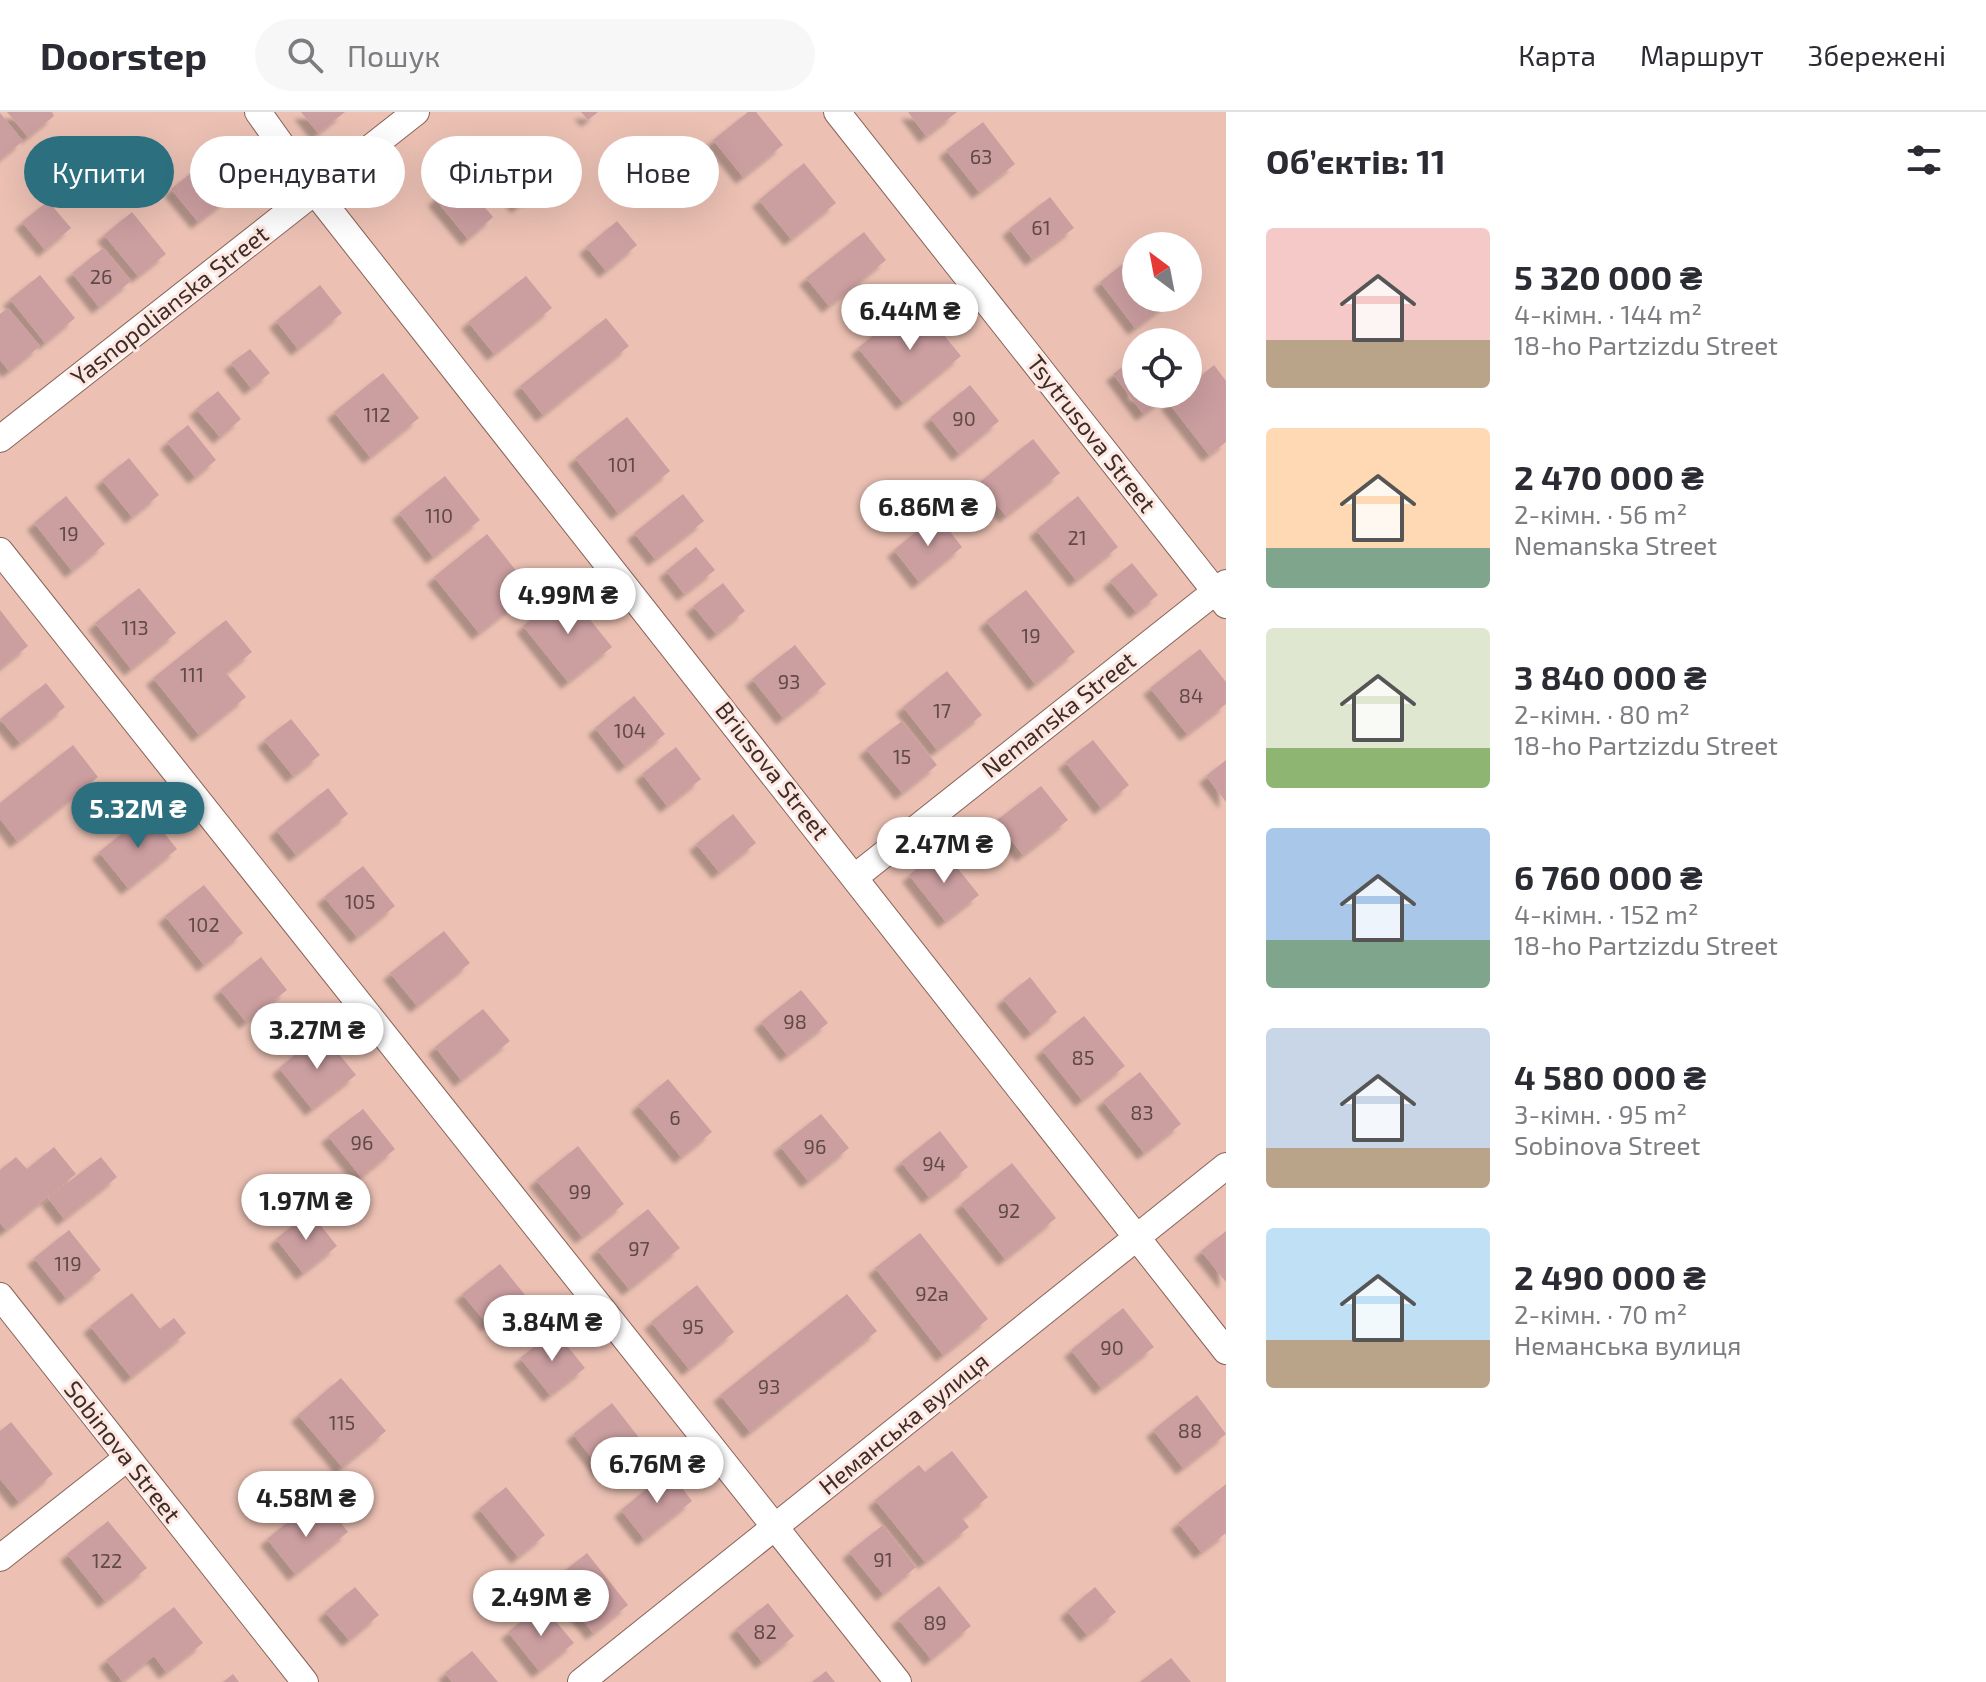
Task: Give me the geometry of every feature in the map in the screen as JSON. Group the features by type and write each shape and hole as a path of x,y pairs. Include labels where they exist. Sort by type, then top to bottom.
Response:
{"street":[{"name":"Briusova Street","path":"258,112 275,136"},
{"name":"Yasnopolianska Street","path":"386,136 416,112"},
{"name":"Tsytrusova Street","path":"837,112 1223,593"},
{"name":"Yasnopolianska Street","path":"0,439 295,208"},
{"name":"Briusova Street","path":"328,208 1226,1351"},
{"path":"0,551 898,1682"},
{"name":"Nemanska Street","path":"855,877 1223,593"},
{"name":"Неманська вулиця","path":"581,1682 1226,1166"},
{"name":"Sobinova Street","path":"0,1296 305,1682"},
{"path":"0,1558 127,1458"}],"building":[{"path":"7,112 52,112 54,116 27,136"},
{"path":"301,112 345,112 318,133"},
{"path":"581,112 598,112 588,120"},
{"path":"748,112 756,112 783,145 743,177 719,147 718,136"},
{"path":"908,112 957,112 926,136"},
{"path":"0,113 23,141 0,159"},
{"path":"983,122 1015,164 979,192 946,150"},
{"path":"804,163 836,203 791,239 759,200"},
{"path":"190,174 190,208 216,208 198,222 174,193 174,187"},
{"path":"1050,197 1074,228 1032,259 1009,229"},
{"path":"39,208 54,208 71,228 45,250 22,222"},
{"path":"442,208 485,208 493,217 468,239"},
{"path":"132,212 166,254 138,276 104,235"},
{"path":"617,221 637,245 606,271 586,247"},
{"path":"864,232 886,260 829,306 806,278"},
{"path":"103,248 131,281 99,307 72,273"},
{"path":"1122,265 1122,311 1100,282"},
{"path":"40,275 75,318 45,343 10,299"},
{"path":"526,276 552,308 494,354 468,322"},
{"path":"320,285 342,313 298,349 276,321"},
{"path":"916,301 961,356 903,403 858,348"},
{"path":"8,308 40,346 9,371 0,360 0,314"},
{"path":"1123,312 1156,312 1135,328"},
{"path":"606,318 629,346 543,415 520,386"},
{"path":"250,349 270,373 251,388 231,363"},
{"path":"1214,365 1226,381 1226,442 1209,455 1173,408 1202,408 1202,375"},
{"path":"1122,367 1122,386 1113,374"},
{"path":"383,373 419,418 370,457 334,412"},
{"path":"970,385 999,421 959,454 930,418"},
{"path":"218,391 241,419 220,437 196,409"},
{"path":"627,417 670,471 618,513 575,458"},
{"path":"188,425 216,460 195,477 167,442"},
{"path":"1033,439 1060,473 1006,516 979,483"},
{"path":"129,458 159,495 132,517 102,480"},
{"path":"445,476 480,520 433,557 399,513"},
{"path":"683,494 704,521 655,559 634,533"},
{"path":"66,496 105,544 72,571 34,523"},
{"path":"1078,496 1118,547 1076,580 1036,530"},
{"path":"937,515 962,547 919,582 894,550"},
{"path":"487,534 532,591 479,633 434,577"},
{"path":"696,547 715,570 684,594 666,571"},
{"path":"1132,563 1158,595 1136,612 1110,581"},
{"path":"723,583 745,611 716,634 693,606"},
{"path":"139,588 176,633 131,669 95,623"},
{"path":"1026,590 1075,652 1035,684 986,621"},
{"path":"567,591 612,647 568,682 523,626"},
{"path":"0,610 28,646 0,668"},
{"path":"226,620 252,652 226,673 246,697 199,735 153,678"},
{"path":"795,645 826,684 783,718 752,679"},
{"path":"1200,649 1226,682 1226,704 1187,734 1150,688"},
{"path":"947,671 982,715 937,750 903,707"},
{"path":"46,683 65,707 20,743 0,719"},
{"path":"634,696 665,734 625,766 595,728"},
{"path":"291,719 320,755 293,776 264,740"},
{"path":"902,721 937,765 902,793 866,749"},
{"path":"1093,740 1129,785 1101,808 1065,762"},
{"path":"73,745 98,777 17,841 0,819 0,803"},
{"path":"676,747 701,779 667,806 642,774"},
{"path":"1226,760 1226,802 1206,776"},
{"path":"1041,786 1068,820 1023,855 996,821"},
{"path":"328,788 348,814 296,855 276,830"},
{"path":"148,813 177,849 128,888 99,852"},
{"path":"733,814 756,843 719,872 696,844"},
{"path":"942,849 979,895 945,921 909,875"},
{"path":"363,866 395,906 357,937 324,897"},
{"path":"204,885 243,933 204,965 165,916"},
{"path":"444,931 470,963 417,1006 390,973"},
{"path":"261,957 287,990 246,1022 220,990"},
{"path":"1030,977 1057,1012 1031,1033 1003,999"},
{"path":"801,990 828,1023 787,1055 761,1022"},
{"path":"483,1009 510,1041 461,1080 435,1047"},
{"path":"1084,1016 1125,1066 1082,1100 1042,1050"},
{"path":"322,1033 356,1075 312,1109 279,1068"},
{"path":"1140,1072 1181,1124 1144,1153 1103,1101"},
{"path":"668,1079 712,1132 681,1157 638,1105"},
{"path":"363,1109 395,1149 361,1177 328,1136"},
{"path":"821,1114 849,1148 808,1181 780,1146"},
{"path":"940,1131 968,1167 929,1197 901,1162"},
{"path":"578,1146 624,1204 582,1237 536,1180"},
{"path":"54,1147 76,1174 6,1230 0,1223 0,1170 16,1157 27,1169"},
{"path":"101,1157 117,1177 64,1219 48,1198"},
{"path":"1012,1163 1056,1218 1005,1259 961,1204"},
{"path":"648,1209 680,1248 629,1289 597,1250"},
{"path":"310,1212 337,1246 303,1273 276,1239"},
{"path":"69,1230 101,1270 66,1298 34,1258"},
{"path":"1226,1231 1226,1282 1201,1251"},
{"path":"920,1233 988,1319 943,1355 875,1268"},
{"path":"500,1264 525,1295 488,1325 462,1294"},
{"path":"697,1285 734,1332 689,1369 651,1322"},
{"path":"132,1293 160,1329 174,1318 186,1333 131,1377 90,1326"},
{"path":"847,1294 877,1331 750,1432 720,1395"},
{"path":"1123,1308 1154,1347 1101,1388 1071,1350"},
{"path":"555,1331 585,1368 550,1395 520,1358"},
{"path":"341,1378 386,1431 342,1467 298,1415"},
{"path":"1197,1395 1226,1434 1183,1468 1153,1430"},
{"path":"612,1403 640,1439 601,1470 573,1434"},
{"path":"11,1422 53,1474 19,1502 0,1479 0,1431"},
{"path":"952,1451 988,1497 962,1518 969,1527 925,1562 875,1500 919,1465 925,1472"},
{"path":"669,1471 692,1501 644,1539 621,1510"},
{"path":"1226,1484 1226,1533 1201,1552 1178,1523"},
{"path":"506,1487 545,1535 518,1557 479,1509"},
{"path":"331,1510 348,1532 295,1574 267,1539 300,1512 311,1526"},
{"path":"108,1521 147,1568 105,1601 67,1554"},
{"path":"883,1525 916,1567 883,1594 849,1552"},
{"path":"587,1553 628,1605 593,1633 552,1581"},
{"path":"939,1586 971,1626 931,1659 898,1619"},
{"path":"355,1587 379,1615 349,1640 325,1612"},
{"path":"1095,1587 1116,1612 1087,1635 1067,1611"},
{"path":"768,1603 794,1636 762,1662 736,1629"},
{"path":"542,1605 574,1643 539,1671 508,1632"},
{"path":"174,1607 203,1643 166,1672 154,1656 122,1681 106,1660"},
{"path":"472,1651 498,1682 452,1682 445,1673"},
{"path":"1171,1658 1191,1682 1140,1682"},
{"path":"826,1671 835,1682 812,1682"},
{"path":"233,1674 239,1682 223,1682"}]}
